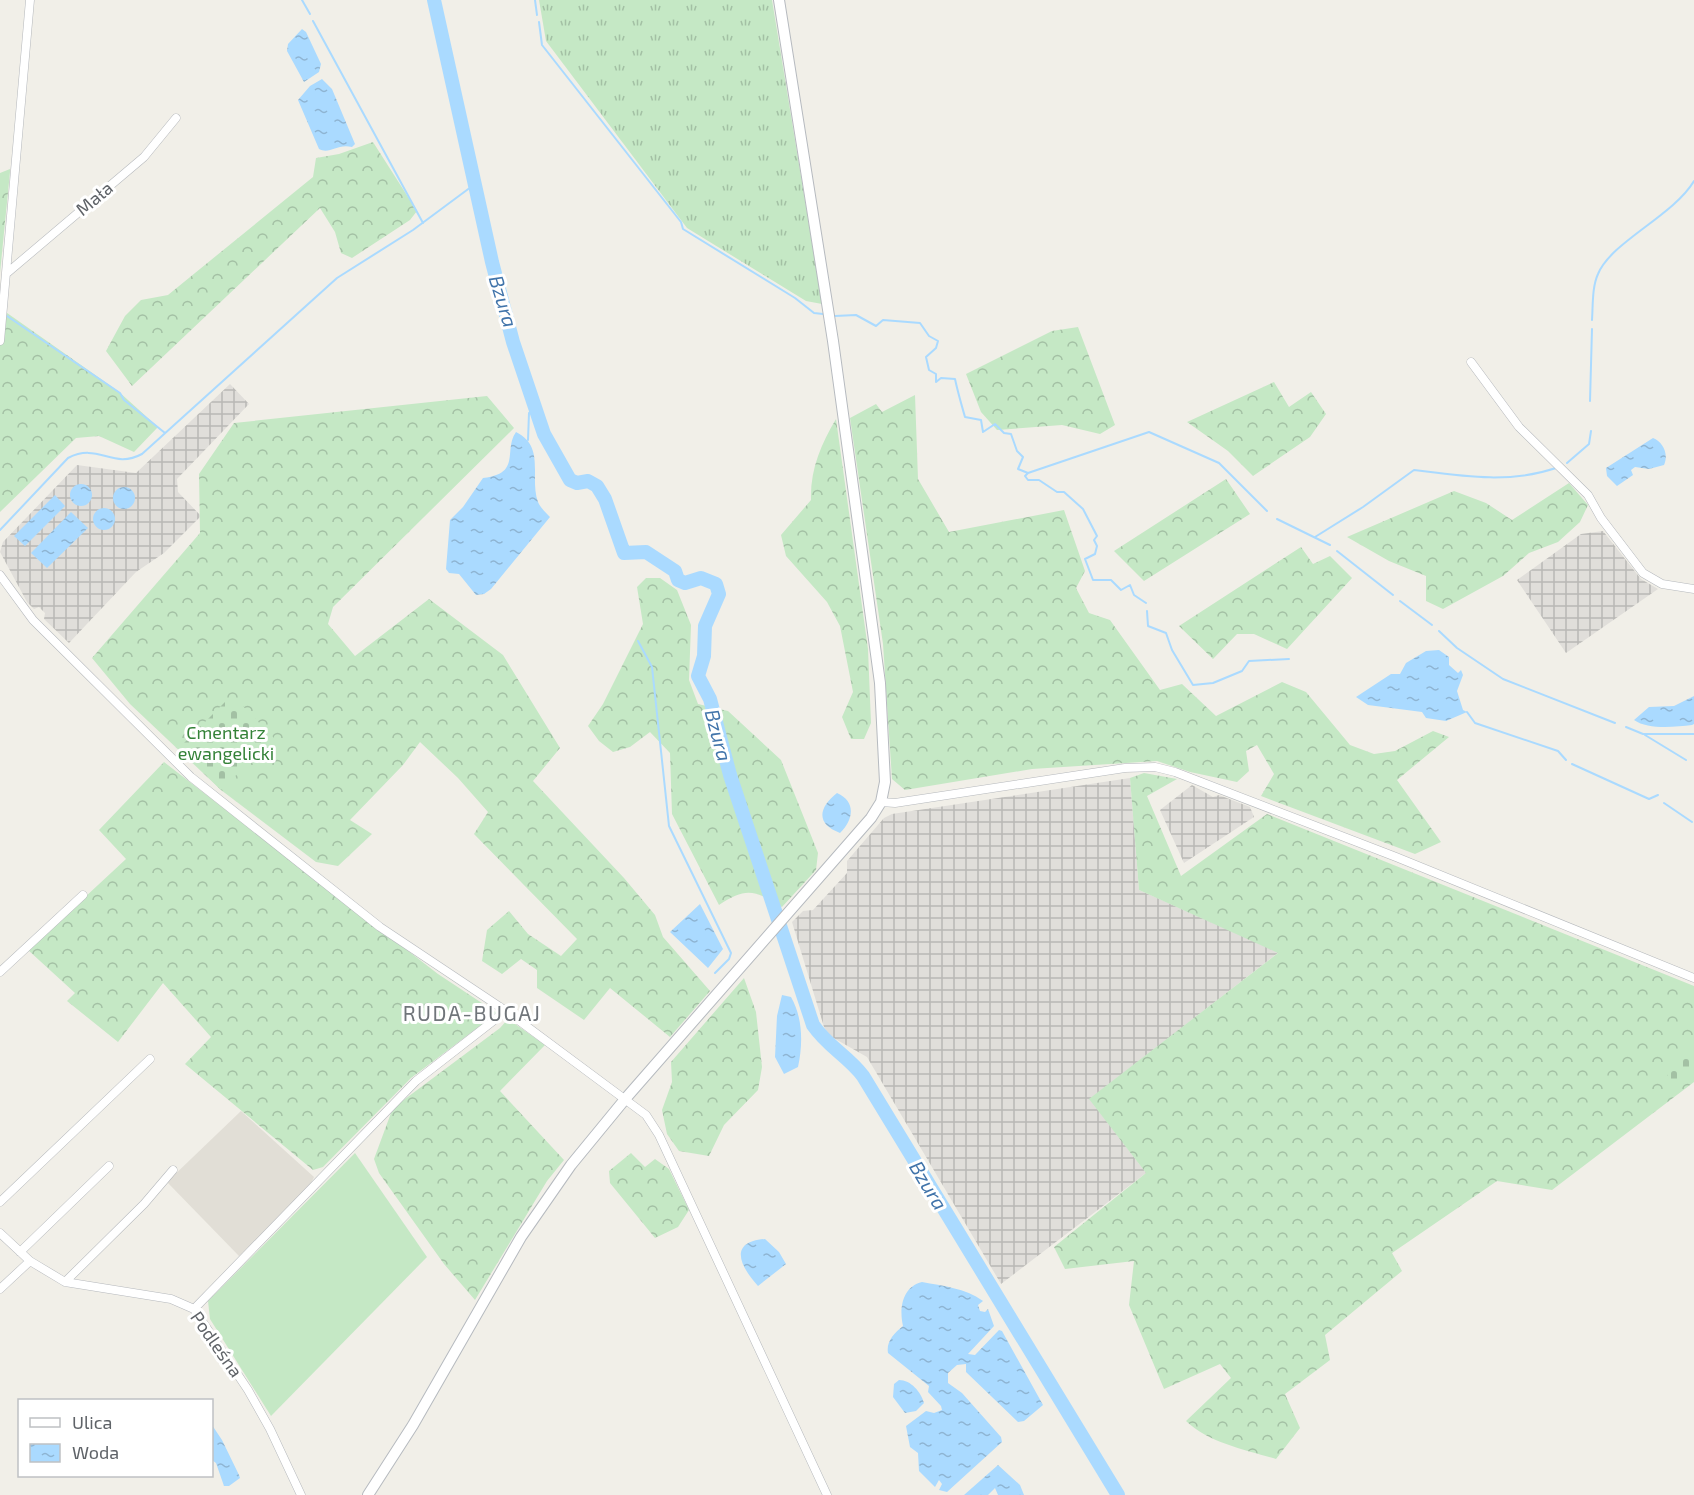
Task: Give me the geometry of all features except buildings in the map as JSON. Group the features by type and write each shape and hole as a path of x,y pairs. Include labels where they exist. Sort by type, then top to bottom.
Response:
{"street":[{"path":"0,341 30,0"},
{"path":"368,1495 405,1438 521,1237 571,1165 626,1098 871,818 881,802 886,772 880,683 835,352 779,0"},
{"name":"Mała","path":"7,273 144,157 176,118"},
{"path":"1471,362 1519,427 1588,495 1601,518 1643,573 1662,584 1694,589"},
{"path":"0,575 33,620 191,777 380,927 506,1011 646,1115 659,1135 827,1495"},
{"path":"881,802 896,803 1125,768 1155,767 1175,771 1396,857 1694,978"},
{"path":"0,972 83,895"},
{"path":"194,1309 416,1081 506,1011"},
{"path":"0,1202 150,1059"},
{"path":"20,1252 109,1166"},
{"path":"65,1282 144,1203 173,1170"},
{"name":"Podleśna","path":"0,1233 30,1261 65,1282 171,1299 194,1309 248,1390 302,1495"},
{"path":"0,1290 30,1261"}],"shaded area":[{"path":"230,384 249,404 177,479 178,492 201,516 164,553 136,572 69,643 44,619 45,613 39,607 34,609 27,602 0,552 3,542 77,465 136,473"},
{"path":"1603,531 1641,579 1658,589 1566,653 1517,580 1581,534"},
{"path":"1130,778 1139,890 1279,952 1090,1099 1146,1173 1001,1284 867,1057 830,1036 824,1027 792,922 803,911 813,910 847,873 847,861 884,818 892,814"},
{"path":"1192,785 1213,797 1219,795 1250,807 1254,817 1184,863 1160,810"},
{"path":"241,1111 314,1177 308,1190 239,1256 167,1182"}],"green space":[{"path":"539,0 772,0 822,304 806,301 687,228 546,41"},
{"path":"373,142 417,211 410,220 352,258 341,253 335,232 320,208 132,386 106,351 125,316 141,300 168,295 313,177 316,158 339,154"},
{"path":"10,169 10,172 0,273 0,173"},
{"path":"0,308 118,391 158,427 134,452 99,436 76,438 0,512"},
{"path":"1078,327 1115,425 1100,434 1062,425 997,430 981,412 966,374 1052,331"},
{"path":"1274,382 1289,407 1311,392 1326,414 1310,437 1253,476 1228,451 1187,422"},
{"path":"915,395 918,479 949,532 1064,510 1085,571 1076,588 1089,613 1110,620 1160,690 1182,684 1216,716 1282,682 1306,692 1350,745 1374,754 1395,751 1433,731 1449,737 1397,780 1441,842 1415,854 1261,796 1274,774 1257,745 1246,751 1249,771 1237,782 1190,772 1157,761 1032,769 905,790 892,779 883,644 850,418 876,404 882,412"},
{"path":"487,396 514,428 333,607 328,624 355,656 429,599 503,655 560,748 533,781 624,878 655,915 663,937 710,991 670,1037 610,988 584,1020 537,988 537,970 521,959 502,974 482,961 487,930 509,911 528,934 561,956 577,939 474,834 488,812 458,778 420,742 403,765 350,820 372,834 338,866 316,862 221,790 130,704 92,658 200,533 199,474 234,423"},
{"path":"836,419 868,649 871,723 864,739 851,739 842,717 853,692 840,626 827,602 786,556 781,535 811,500 812,478 818,458"},
{"path":"1226,479 1250,514 1144,581 1114,551"},
{"path":"1569,483 1588,505 1580,522 1558,542 1529,553 1503,576 1443,609 1426,601 1426,576 1389,561 1347,537 1454,491 1486,503 1512,520"},
{"path":"1301,547 1313,564 1330,556 1352,578 1287,649 1254,634 1237,634 1213,659 1179,626"},
{"path":"646,578 660,578 677,590 691,625 689,680 698,704 728,711 781,760 818,853 816,870 782,907 765,897 750,893 736,895 719,905 672,814 670,753 650,732 630,747 613,752 599,741 588,726 603,704 643,624 637,587"},
{"name":"Cmentarz ewangelicki","path":"232,695 274,738 221,790 179,748"},
{"path":"164,762 438,974 497,1013 411,1078 323,1167 313,1170 185,1064 211,1037 163,983 118,1042 67,1001 75,993 28,950 126,859 99,830"},
{"path":"1144,773 1177,779 1147,796 1181,876 1267,814 1694,986 1694,1082 1552,1190 1497,1181 1392,1253 1402,1271 1325,1335 1330,1360 1285,1394 1300,1428 1276,1459 1217,1440 1195,1429 1186,1421 1231,1378 1220,1364 1164,1389 1129,1305 1134,1261 1065,1269 1054,1247 1146,1173 1089,1099 1278,953 1139,890 1130,778"},
{"path":"744,978 756,1012 762,1067 758,1090 724,1125 709,1156 679,1151 667,1134 662,1110 672,1082 671,1062"},
{"path":"508,1019 545,1045 500,1091 564,1160 547,1181 475,1300 444,1264 379,1173 374,1159 391,1113 401,1102 500,1028"},
{"path":"1688,1051 1694,1059 1694,1076 1677,1088 1663,1069"},
{"path":"355,1153 427,1257 271,1416 210,1319 208,1301"},
{"path":"631,1153 645,1167 655,1159 669,1169 689,1210 678,1227 655,1238 610,1183 609,1171"}],"water":[{"path":"302,29 306,32 321,64 319,72 304,82 287,51 288,44"},
{"path":"322,79 332,89 355,144 352,147 342,146 327,151 319,149 298,100 310,86"},
{"path":"516,432 531,446 534,454 538,502 550,517 491,589 484,594 476,595 459,574 449,573 446,569 450,520 463,507 483,478 503,472 509,460 512,439"},
{"path":"1653,438 1660,442 1664,449 1666,457 1664,465 1649,469 1635,467 1631,470 1633,475 1617,486 1607,476 1606,468"},
{"path":"81,484 89,487 92,495 89,503 81,506 73,503 70,495 73,487"},
{"path":"124,487 132,490 135,498 132,506 124,509 116,506 113,498 116,490"},
{"path":"55,495 65,506 25,546 14,536"},
{"path":"104,508 112,511 115,519 112,527 104,530 96,527 93,519 96,511"},
{"path":"71,512 88,528 47,568 31,553"},
{"path":"1439,650 1449,657 1449,665 1458,673 1461,670 1463,675 1457,691 1463,710 1467,712 1446,721 1426,718 1422,712 1368,705 1356,697 1391,674 1400,674 1406,663 1426,651"},
{"path":"1694,696 1694,724 1692,725 1654,727 1634,720 1649,707 1674,706"},
{"path":"837,793 848,801 851,812 848,823 840,833 826,825 822,815 826,804"},
{"path":"700,904 723,949 708,968 670,932"},
{"path":"782,995 791,997 795,1005 800,1022 801,1040 798,1067 784,1074 775,1057 777,1016"},
{"path":"765,1239 779,1252 786,1264 758,1286 746,1271 741,1256 746,1245"},
{"path":"922,1282 961,1290 983,1301 978,1305 980,1311 985,1312 988,1309 994,1326 968,1354 975,1355 999,1330 1002,1331 1043,1405 1024,1421 1018,1422 966,1372 966,1364 957,1365 948,1373 948,1383 962,1393 1001,1437 1002,1442 947,1492 939,1490 942,1484 939,1480 935,1487 919,1471 918,1453 910,1447 906,1426 926,1411 934,1413 942,1410 941,1406 928,1392 929,1386 888,1353 891,1338 903,1326 901,1313 906,1294"},
{"path":"899,1380 911,1384 921,1395 924,1403 916,1411 905,1413 893,1397 894,1384"},
{"path":"213,1426 240,1478 229,1486 224,1486 216,1463 213,1461"},
{"path":"998,1465 1020,1485 1024,1495 998,1495 995,1488 988,1495 964,1495"}],"waterway":[{"path":"302,0 310,14"},
{"name":"Bzura","path":"434,0 492,262 513,342 544,434 570,480 577,483 588,481 597,486 605,499 624,553 646,552 675,571 678,580 685,583 701,578 716,584 719,594 705,626 704,656 698,676 710,699 730,775 813,1025 863,1076 1118,1495"},
{"path":"535,0 537,15"},
{"path":"313,21 423,223"},
{"path":"539,22 542,45 681,222 683,229 795,298 814,313 823,314"},
{"path":"1592,320 1595,285 1605,262 1672,206 1694,181"},
{"path":"0,530 68,458 88,453 122,459 142,454 337,278 413,230 475,184"},
{"path":"835,316 856,315 876,326 883,320 920,323 929,336 938,341 936,348 926,357 929,370 936,374 936,382 941,378 955,379 965,417 981,420 983,432 995,424 1004,433 1011,434 1017,451 1023,457 1018,469 1028,473 1025,476 1028,480 1039,480 1057,492 1064,492 1083,509 1097,536 1094,540 1097,546 1095,554 1085,559 1093,580 1111,580 1121,590 1130,585 1134,595 1146,603"},
{"path":"7,316 120,393 124,400 165,433"},
{"path":"1590,401 1592,329"},
{"path":"528,440 529,413 534,409"},
{"path":"1567,463 1589,444 1591,431"},
{"path":"1028,473 1149,432 1219,463 1267,511"},
{"path":"1315,537 1363,507 1414,470 1467,476 1503,477 1521,476 1556,468"},
{"path":"1277,519 1330,545"},
{"path":"1337,551 1393,595"},
{"path":"1400,601 1432,625"},
{"path":"1147,611 1148,626 1166,633 1172,650 1193,685 1213,683 1242,671 1249,661 1289,659"},
{"path":"1439,631 1457,648 1503,679 1615,723"},
{"path":"638,641 652,667 669,826 731,953 729,959 715,973"},
{"path":"1467,712 1475,723 1558,751 1566,760"},
{"path":"1626,727 1643,734 1694,734"},
{"path":"1645,735 1686,760"},
{"path":"1572,764 1649,799 1658,795"},
{"path":"1664,803 1692,822"}],"district":[{"name":"RUDA-BUGAJ","path":"472,1012"}]}
